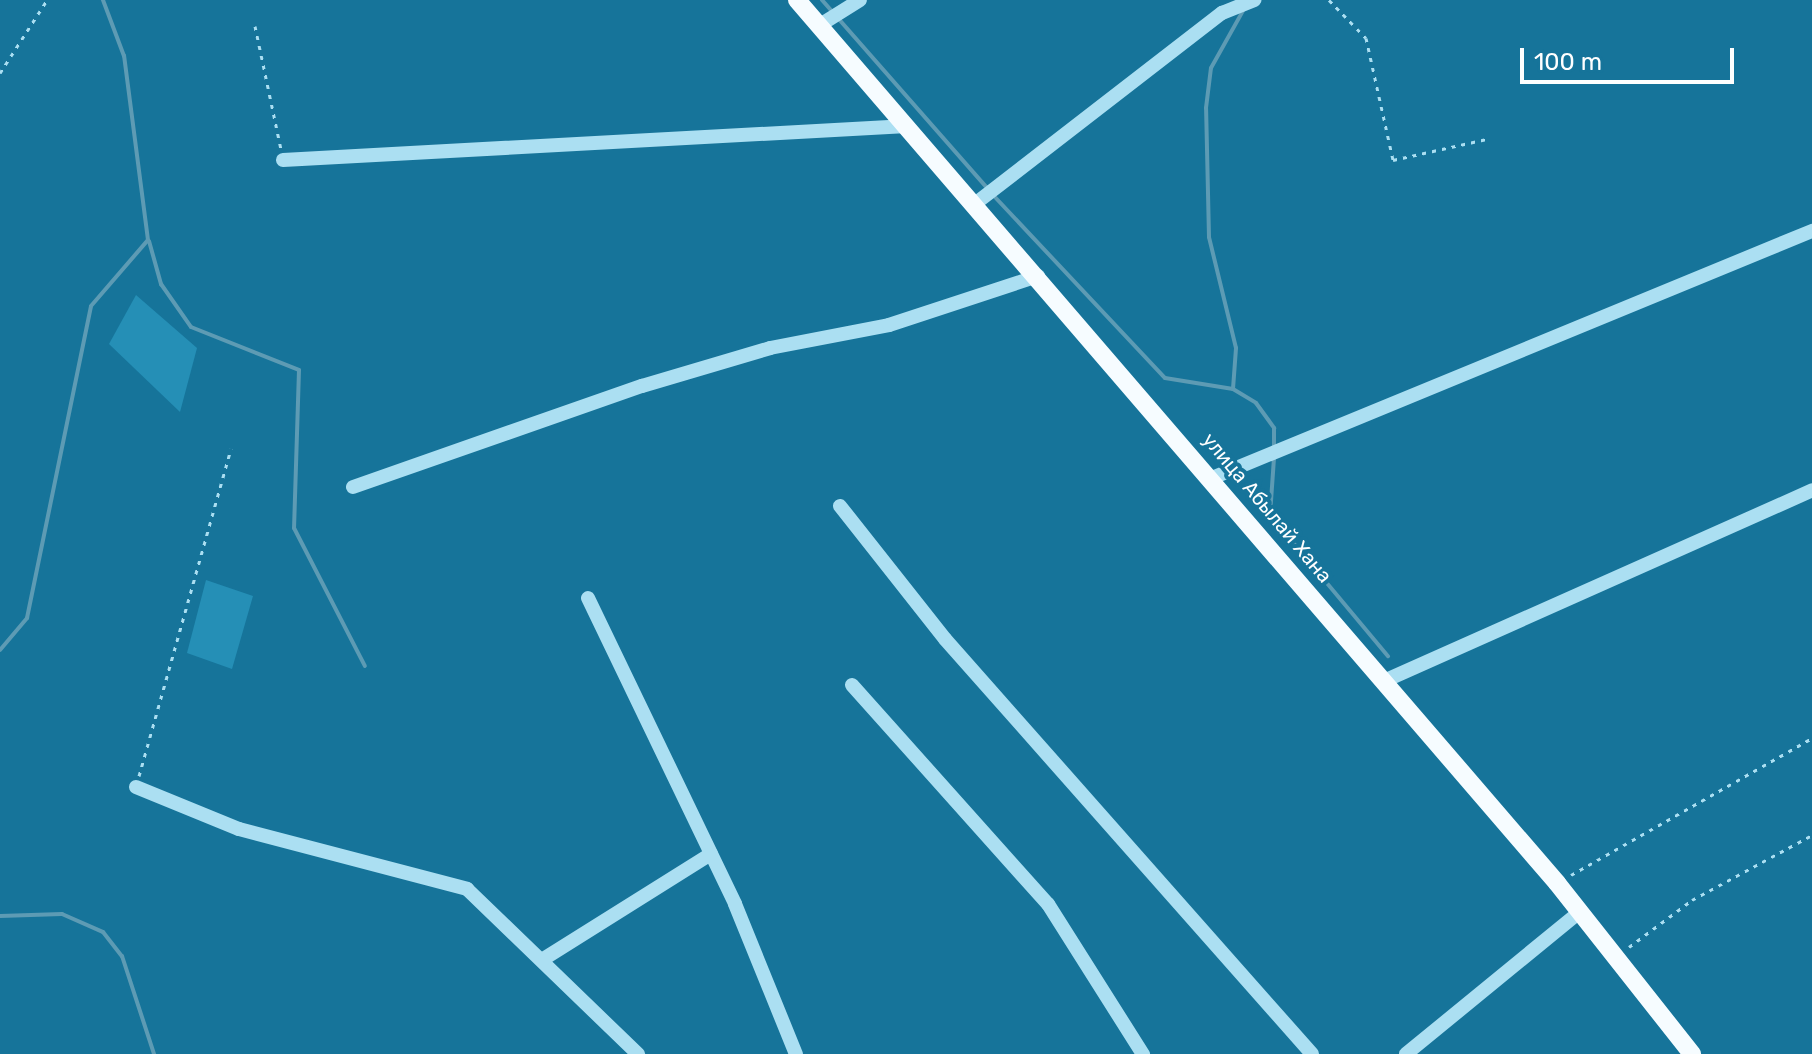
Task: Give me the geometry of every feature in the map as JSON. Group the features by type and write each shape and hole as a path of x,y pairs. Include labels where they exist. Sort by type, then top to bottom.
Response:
{"main road":[{"name":"улица Абылай Хана","path":"797,0 976,203 1581,911 1692,1054"}],"street":[{"path":"820,25 860,0"},
{"path":"976,203 1222,13 1254,0"},
{"path":"283,160 907,126"},
{"path":"1212,478 1812,231"},
{"path":"353,487 642,386 770,348 889,325 1038,276"},
{"path":"1384,681 1812,490"},
{"path":"840,506 945,639 1312,1054"},
{"path":"588,598 711,854 796,1054"},
{"path":"852,685 1048,904 1143,1054"},
{"path":"136,787 239,829 467,889 545,958 638,1054"},
{"path":"545,958 711,854"},
{"path":"1406,1054 1581,911"}],"path":[{"path":"0,73 47,0"},
{"path":"1329,0 1366,38 1393,160 1487,139"},
{"path":"255,26 283,160"},
{"path":"136,787 231,449"},
{"path":"1557,883 1810,739"},
{"path":"1616,956 1692,900 1812,835"}],"shaded area":[{"path":"136,295 197,348 180,412 109,344"},
{"path":"206,580 253,596 232,669 187,653"}],"waterway":[{"path":"0,650 27,618 91,306 148,240 124,56 103,0"},
{"path":"822,0 987,188"},
{"path":"1233,389 1236,348 1209,237 1206,108 1211,68 1244,9"},
{"path":"993,195 1165,378 1233,389 1256,403 1274,428 1274,449"},
{"path":"149,241 161,284 191,327 299,370 294,528 365,666"},
{"path":"1274,458 1270,515 1388,656"},
{"path":"0,916 62,914 103,932 122,956 154,1054"}]}
